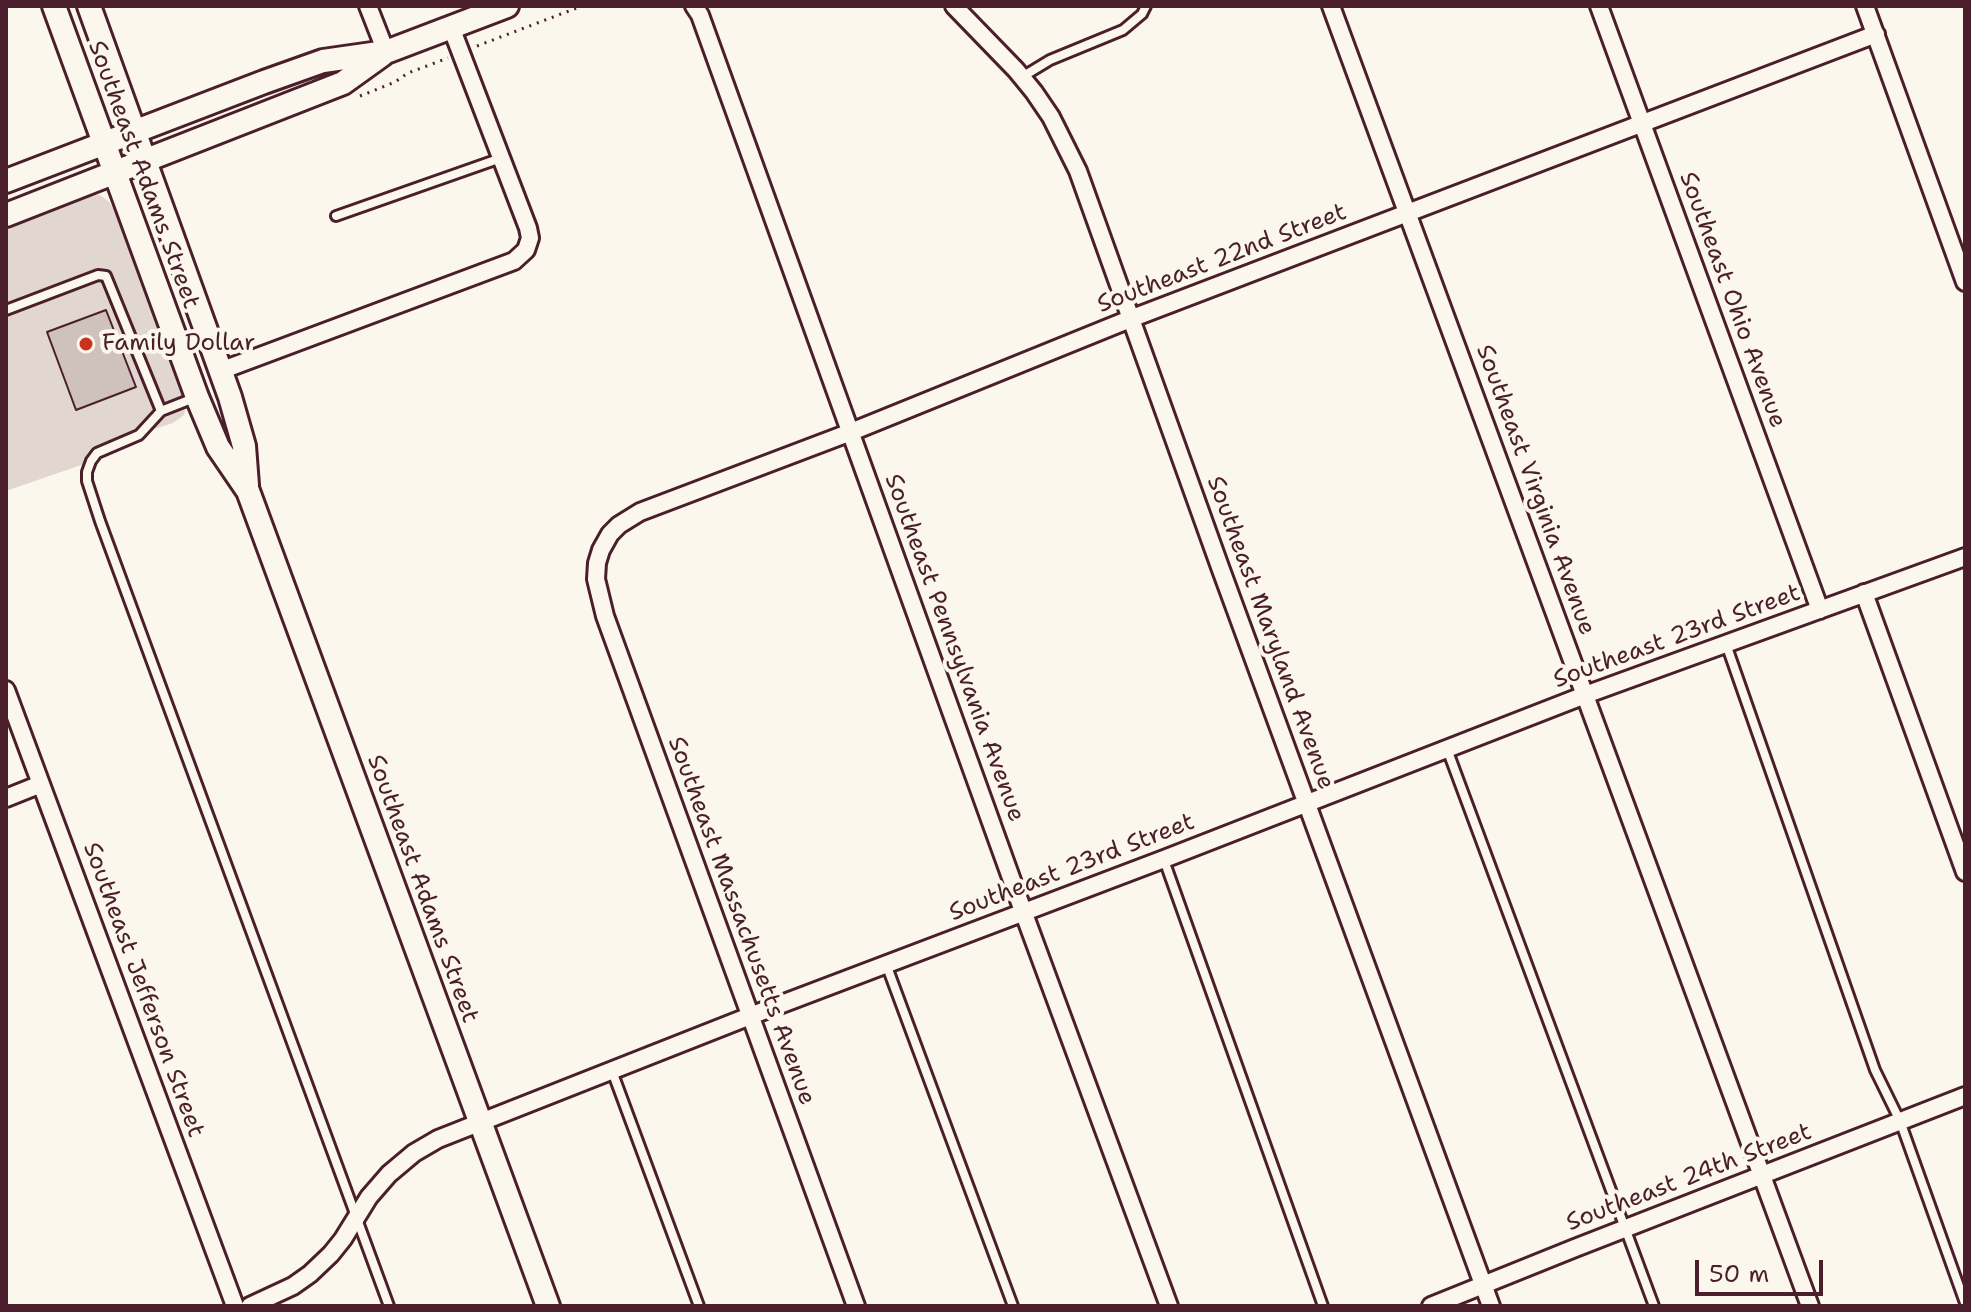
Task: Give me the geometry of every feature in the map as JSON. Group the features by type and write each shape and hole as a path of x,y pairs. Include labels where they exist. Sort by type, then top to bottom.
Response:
{"main road":[{"name":"Southeast Adams Street","path":"54,6 197,397 218,447 248,491 548,1306"},
{"name":"Southeast Adams Street","path":"89,6 220,371 244,446 248,491"},
{"path":"6,181 323,61 386,52 507,6"},
{"path":"6,215 343,83 386,52"}],"street":[{"path":"368,6 386,52"},
{"name":"Southeast Pennsylvania Avenue","path":"694,6 700,15 1169,1306"},
{"name":"Southeast Maryland Avenue","path":"954,6 1022,77 1051,117 1069,150 1491,1306"},
{"name":"Southeast Virginia Avenue","path":"1331,6 1810,1306"},
{"name":"Southeast Ohio Avenue","path":"1599,6 1820,610"},
{"path":"1865,6 1965,282"},
{"path":"220,371 514,261 526,250 530,238 451,27"},
{"name":"Southeast 22nd Street","path":"601,550 610,534 631,516 851,432 1130,319 1876,34"},
{"name":"Southeast Massachusetts Avenue","path":"601,550 596,579 605,616 856,1306"},
{"name":"Southeast 23rd Street","path":"250,1306 293,1286 310,1274 337,1247 379,1185 414,1153 479,1121 1585,695 1965,557"},
{"path":"1864,593 1965,872"},
{"name":"Southeast Jefferson Street","path":"6,690 235,1306"},
{"path":"6,798 41,784"},
{"name":"Southeast 24th Street","path":"1431,1306 1965,1096"}],"lane":[{"path":"1022,77 1050,60 1123,30 1142,14 1146,6"},
{"path":"336,216 501,158"},
{"path":"6,310 98,275 106,276 161,411"},
{"path":"197,397 161,411 139,435 97,453 87,472 87,481 389,1306"},
{"path":"1726,644 1875,1070 1900,1121 1965,1303"},
{"path":"1447,749 1654,1306"},
{"path":"1164,859 1323,1306"},
{"path":"886,964 1013,1306"},
{"path":"612,1071 699,1306"}],"shaded area":[{"path":"100,195 119,217 187,403 184,415 173,423 107,444 91,453 84,464 6,491 6,225 83,196"}],"building":[{"path":"106,310 136,387 76,410 47,332"}],"place":[{"name":"Family Dollar","path":"86,344"}]}
